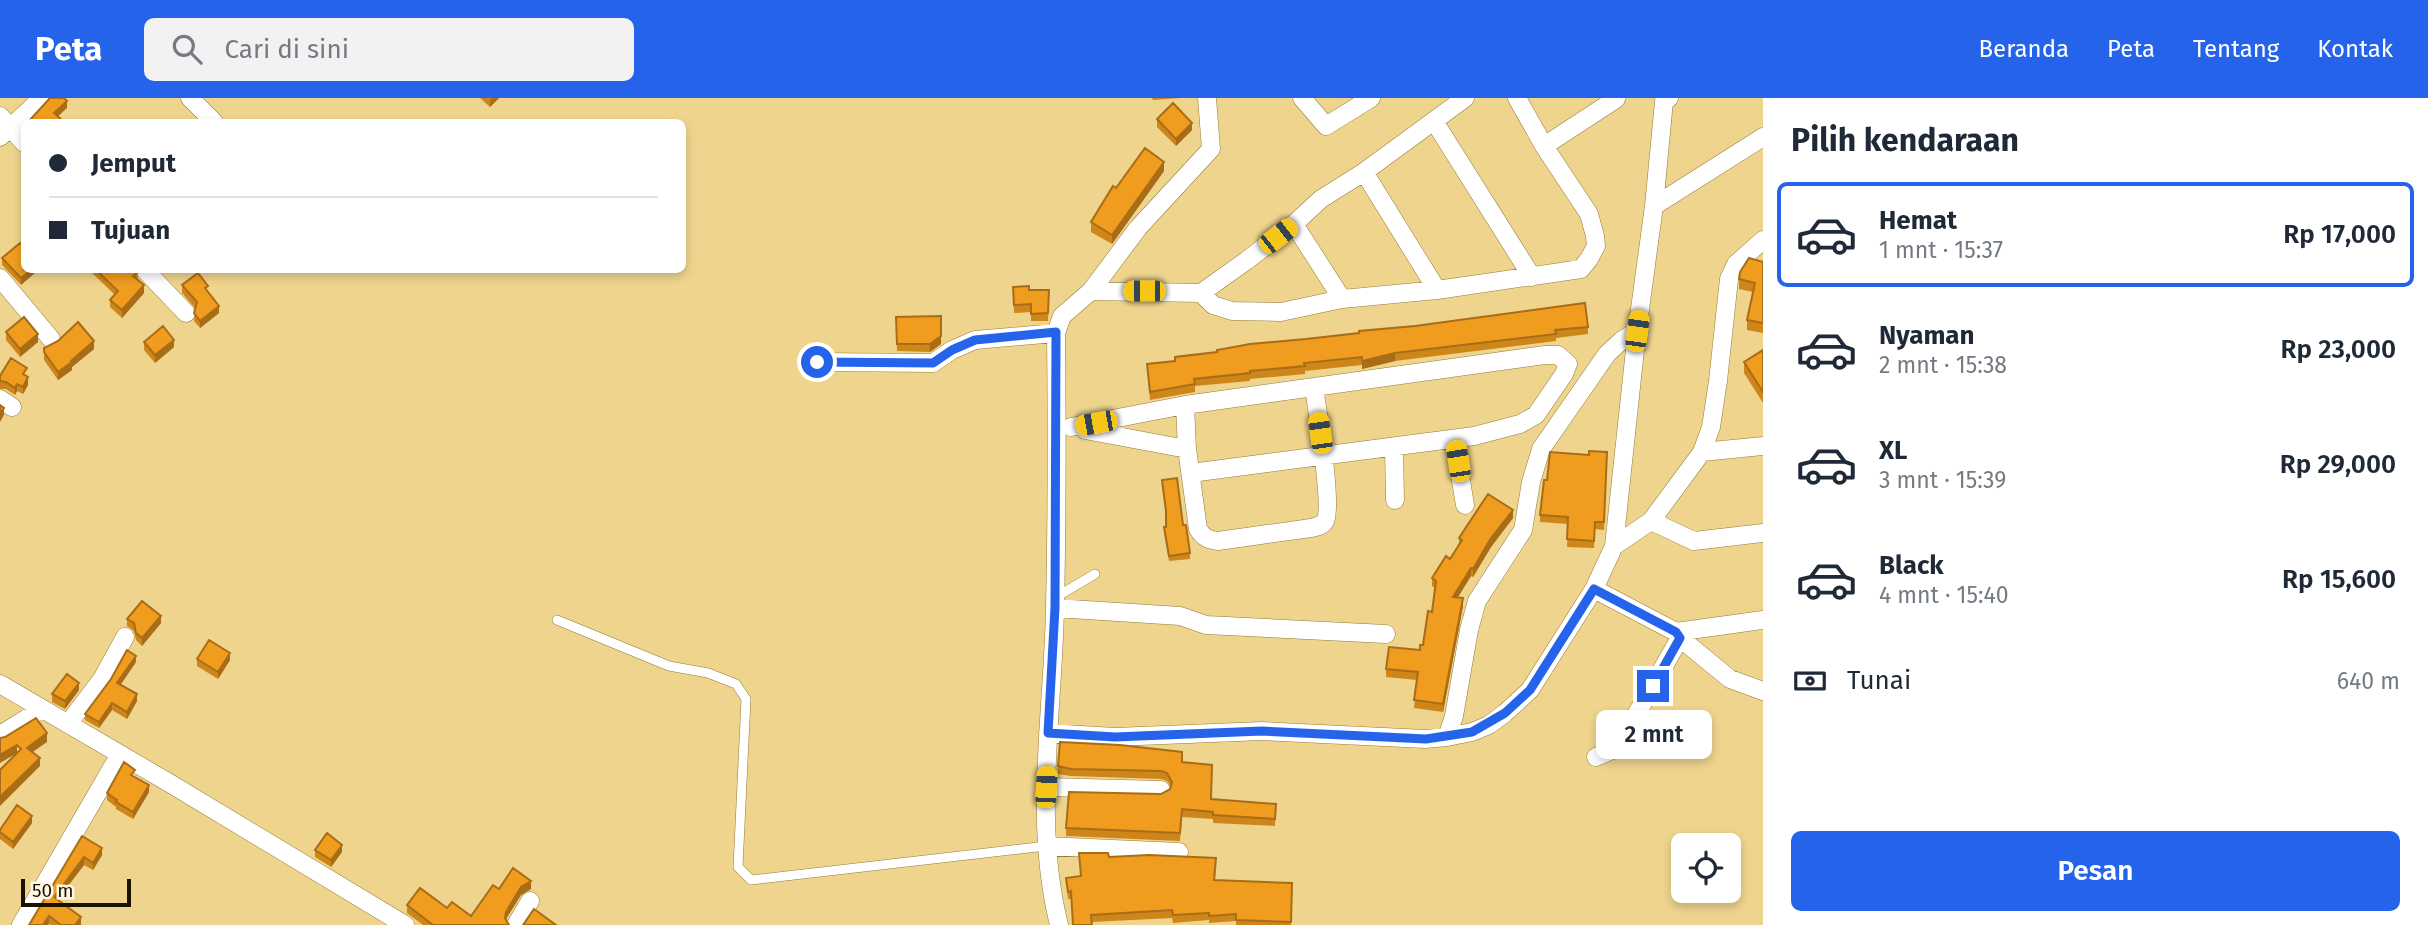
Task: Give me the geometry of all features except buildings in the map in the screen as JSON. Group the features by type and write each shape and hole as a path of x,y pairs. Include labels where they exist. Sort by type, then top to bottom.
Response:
{"street":[{"path":"21,141 3,127 41,98"},
{"path":"190,98 211,119"},
{"path":"1302,98 1326,126 1371,98"},
{"path":"1091,292 1202,293 1294,224 1321,199 1364,173 1465,98"},
{"path":"1202,293 1213,305 1232,312 1281,312 1342,299 1437,290 1581,269 1590,260 1596,246 1589,214 1544,146 1517,98"},
{"path":"1059,925 1046,846 1048,733 1064,428 1056,332 1062,316 1091,292 1138,228 1211,149 1210,99"},
{"path":"1544,146 1616,99"},
{"path":"1048,733 1115,737 1262,731 1426,739 1472,732 1489,725 1530,690 1594,589 1614,546 1666,99"},
{"path":"1434,121 1532,277"},
{"path":"1654,206 1763,137"},
{"path":"1364,173 1437,290"},
{"path":"1294,224 1342,299"},
{"path":"1614,546 1651,521 1702,452 1711,427 1715,404 1729,279 1736,264 1763,240"},
{"path":"148,273 186,313"},
{"path":"0,278 51,339"},
{"path":"1447,737 1454,716 1469,630 1477,601 1523,530 1531,482 1541,449 1607,354 1637,331"},
{"path":"817,362 933,363 952,350 975,340 1056,332"},
{"path":"1064,428 1185,405 1545,355 1558,355 1568,364 1564,374 1530,420 1474,436 1191,474"},
{"path":"1185,405 1187,449 1198,529 1209,540 1218,541 1321,525 1325,521 1327,512 1323,456 1314,387"},
{"path":"1064,428 1187,449"},
{"path":"1454,439 1465,505"},
{"path":"1702,452 1763,446"},
{"path":"1394,447 1395,500"},
{"path":"1651,521 1694,541 1763,533"},
{"path":"1594,589 1678,635 1730,679 1763,691"},
{"path":"1055,603 1152,612 1191,618 1206,625 1386,634"},
{"path":"1678,635 1763,620"},
{"path":"1596,757 1612,750 1625,734 1678,635"},
{"path":"68,724 102,679 125,637"},
{"path":"0,684 405,925"},
{"path":"0,735 42,709"},
{"path":"21,925 120,754"},
{"path":"1046,787 1161,790"},
{"path":"1046,846 1179,852"},
{"path":"516,925 530,901"}],"lane":[{"path":"1055,603 1095,574"},
{"path":"557,620 669,666 708,673 736,684 742,692 746,699 738,867 751,880 1046,846"}],"route":[{"path":"817,362 933,363 952,350 975,340 1056,332 1055,608 1048,733 1115,737 1262,731 1426,739 1472,732 1489,725 1530,690 1594,589 1676,632 1680,638 1653,686"}]}
